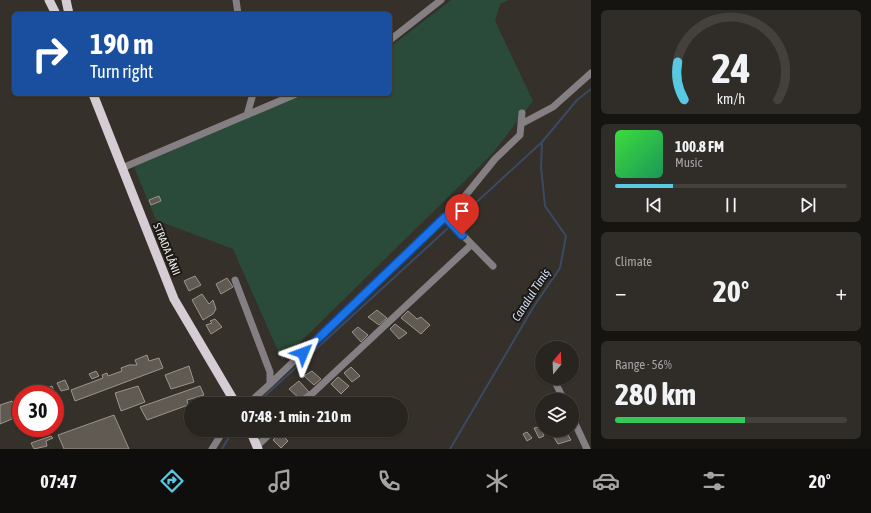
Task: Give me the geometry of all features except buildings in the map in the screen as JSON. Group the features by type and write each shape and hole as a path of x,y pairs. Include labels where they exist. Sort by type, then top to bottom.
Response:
{"main road":[{"path":"49,0 55,12"},
{"path":"56,0 61,12"},
{"path":"66,0 69,12"},
{"name":"STRADA LÂNII","path":"94,96 174,298 232,397"},
{"path":"253,437 258,448"}],"street":[{"path":"236,0 238,12"},
{"path":"392,38 441,0"},
{"path":"521,124 553,107 591,74"},
{"path":"247,115 252,96"},
{"path":"122,168 291,96"},
{"path":"256,397 461,201 495,159 520,135 522,113"},
{"path":"445,217 493,266"},
{"path":"308,397 471,245"},
{"path":"235,280 270,372 270,384"},
{"path":"579,432 587,449"},
{"path":"212,449 220,437"},
{"path":"258,448 268,437"}],"green space":[{"path":"451,0 509,0 500,4 495,21 533,101 492,154 282,360 233,249 156,220 134,167 298,96 392,96 392,45"}],"waterway":[{"name":"Canalul Timiș","path":"450,449 534,306 560,268 566,236 545,206 541,167 542,142 577,100 591,89"},
{"path":"457,220 541,143"},
{"path":"264,397 447,229"},
{"path":"222,449 229,437"}],"route":[{"path":"303,353 445,217 462,235"}]}
